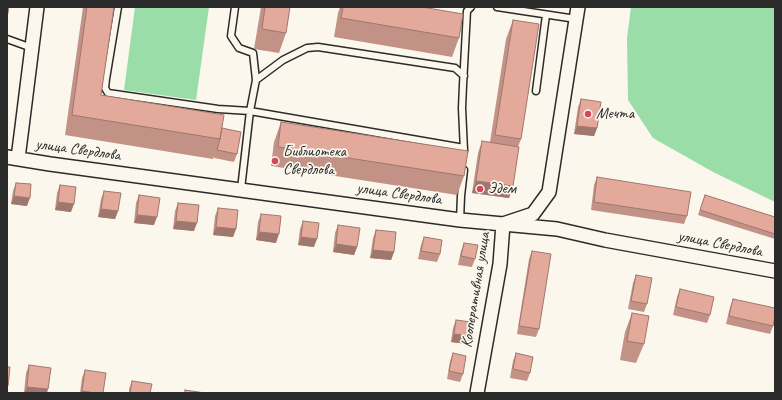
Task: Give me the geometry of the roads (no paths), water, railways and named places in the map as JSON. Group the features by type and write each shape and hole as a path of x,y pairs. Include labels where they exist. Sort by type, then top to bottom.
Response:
{"street":[{"name":"улица Свердлова","path":"38,7 12,157 58,165 460,220 557,229 605,240 775,271"},
{"name":"Кооперативная улица","path":"477,393 500,264 503,224 534,214 549,192 577,13"}],"lane":[{"path":"118,7 106,79 105,88 108,93 218,109 250,111 464,154"},
{"path":"235,7 231,36 239,48 253,54 256,80 250,111 241,189"},
{"path":"460,220 464,154 462,108 467,12 471,7"},
{"path":"497,7 546,15 577,13"},
{"path":"536,91 546,15"},
{"path":"7,39 32,48"},
{"path":"256,80 283,60 307,48 318,47 455,68 464,76"}],"place":[{"name":"Мечта","path":"588,114"},
{"name":"Библиотека Свердлова","path":"275,161"},
{"name":"Эдем","path":"480,189"}]}
